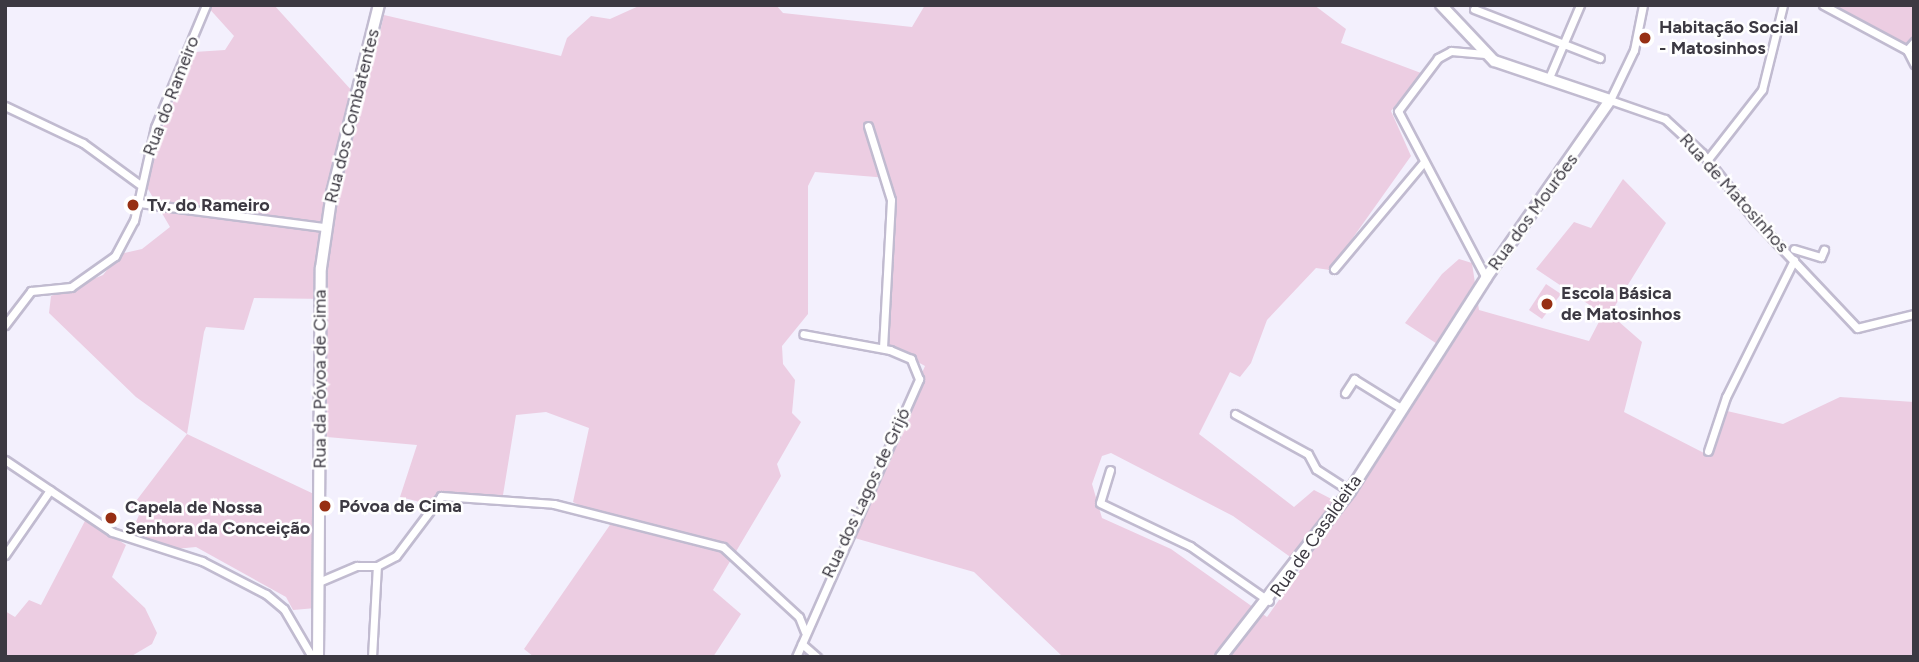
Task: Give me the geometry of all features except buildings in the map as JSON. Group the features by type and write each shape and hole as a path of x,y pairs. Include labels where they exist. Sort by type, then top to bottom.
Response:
{"street":[{"name":"Rua do Rameiro","path":"5,325 31,292 71,287 116,256 139,203 139,184 155,127 206,5"},
{"name":"Rua dos Combatentes","path":"326,227 379,5"},
{"path":"1548,80 1580,5"},
{"name":"Rua dos Mourões","path":"1401,408 1486,278 1610,100 1634,50 1643,5"},
{"path":"1709,159 1762,90 1783,5"},
{"path":"1823,5 1907,50 1914,64"},
{"path":"1448,7 1485,54"},
{"path":"1474,9 1600,58"},
{"path":"1907,50 1914,42"},
{"path":"1486,278 1423,163 1398,111 1438,58 1451,51 1485,54 1548,80 1610,100"},
{"name":"Rua de Matosinhos","path":"1610,100 1664,119 1709,159 1794,260 1857,328 1914,314"},
{"path":"5,106 83,144 139,184"},
{"path":"868,127 891,200 883,348"},
{"path":"1334,269 1423,163"},
{"path":"139,203 326,227"},
{"name":"Rua da Póvoa de Cima","path":"318,657 321,582 319,337 326,227"},
{"path":"1794,249 1821,257 1824,250"},
{"path":"1708,451 1726,397 1794,260"},
{"name":"Rua dos Lagos de Grijó","path":"796,657 919,379 911,359 883,348 803,334"},
{"path":"1345,393 1354,379 1401,408"},
{"name":"Rua de Casaldeita","path":"1221,657 1269,602 1350,491 1401,408"},
{"path":"1236,414 1308,454 1316,469 1350,491"},
{"path":"5,460 136,544 202,561 266,594 284,609 312,657"},
{"path":"1110,470 1100,503 1190,546 1269,602"},
{"path":"5,555 51,490"},
{"path":"321,582 357,566 376,566 396,556 441,496 554,504 723,547 791,608 805,632"},
{"path":"372,657 376,566"},
{"path":"802,644 817,657"}],"shaded area":[{"path":"206,5 274,5 363,103 384,15 561,56 567,38 591,16 610,19 641,5 776,5 783,13 912,27 925,5 1314,5 1346,29 1341,43 1421,73 1391,111 1411,156 1330,270 1316,268 1267,320 1251,363 1240,377 1230,372 1199,434 1294,507 1314,490 1347,507 1445,349 1405,323 1442,274 1459,259 1472,263 1479,310 1589,341 1603,314 1536,269 1574,222 1591,228 1623,179 1666,223 1610,314 1642,342 1624,412 1704,453 1713,451 1727,411 1783,424 1840,397 1914,402 1914,657 1063,657 974,572 851,537 925,366 887,345 882,335 893,254 888,178 815,172 808,186 808,314 782,346 783,364 795,380 792,413 801,422 777,464 781,476 713,590 741,614 713,657 534,657 524,649 612,522 573,502 589,428 546,412 516,415 503,495 450,494 424,503 400,497 417,445 327,437 326,299 254,298 244,330 206,327 187,434 136,397 49,313 51,296 103,275 120,254 142,249 170,227 148,189 149,160 194,52 225,50 234,36","holes":["1111,453 1233,516 1303,566 1267,617 1171,549 1102,518 1092,484 1102,456"]},
{"path":"1821,5 1914,5 1914,54 1911,47"},
{"path":"1546,284 1561,294 1542,319 1529,310"},
{"path":"187,434 316,495 316,608 293,610 286,597 196,547 175,549 131,533 139,515 130,509"},
{"path":"86,519 126,545 112,577 145,608 157,633 152,644 130,657 5,657 5,611 15,617 29,600 41,605"}],"place":[{"name":"Habitação Social - Matosinhos","path":"1645,38"},
{"name":"Tv. do Rameiro","path":"133,205"},
{"name":"Escola Básica de Matosinhos","path":"1547,304"},
{"name":"Póvoa de Cima","path":"325,506"},
{"name":"Capela de Nossa Senhora da Conceição","path":"111,518"}]}
